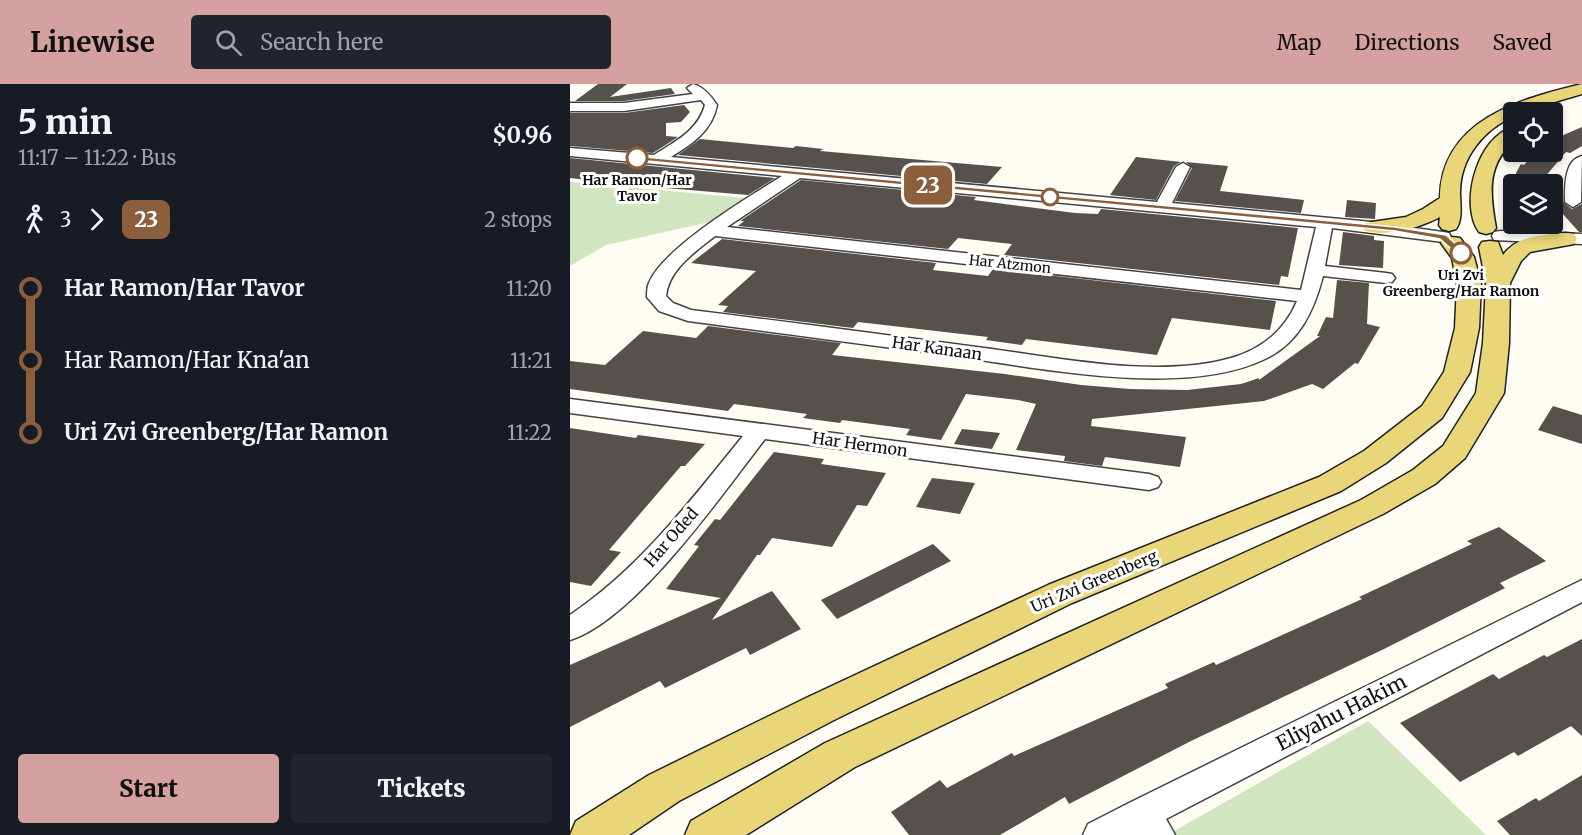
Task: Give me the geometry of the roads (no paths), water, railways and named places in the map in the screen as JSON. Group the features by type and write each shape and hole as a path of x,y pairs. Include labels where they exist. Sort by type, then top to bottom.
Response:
{"main road":[{"name":"Uri Zvi Greenberg","path":"592,835 664,788 830,704 1060,594 1330,484 1375,457 1432,412 1457,372 1467,328 1469,284 1463,257 1446,233 1452,177 1458,158 1477,132 1518,107 1582,89"},
{"path":"1563,106 1582,100"},
{"path":"707,835 840,755 1361,513 1424,477 1454,452 1490,393 1497,343 1498,283 1492,237 1479,195 1483,172 1497,144 1503,140"},
{"path":"1372,227 1413,222 1436,212 1449,201"},
{"path":"1446,233 1471,248 1492,237"},
{"path":"1498,283 1511,255 1519,248 1529,243 1574,239"}],"street":[{"path":"657,160 703,126 710,113 711,105 704,96 684,84"},
{"path":"570,107 624,107 704,96"},
{"path":"570,152 1446,233"},
{"path":"1573,202 1574,178 1582,160"},
{"path":"1161,207 1183,167"},
{"name":"Har Kanaan","path":"797,173 713,231 675,261 658,282 656,297 666,307 688,315 1117,372 1173,371 1225,366 1266,352 1293,328 1307,296 1325,223"},
{"name":"Har Atzmon","path":"713,231 1307,296"},
{"path":"1492,237 1574,239"},
{"path":"1314,270 1386,278"},
{"name":"Har Hermon","path":"570,406 1149,483"},
{"name":"Har Oded","path":"570,629 627,585 666,546 759,431"},
{"name":"Eliyahu Hakim","path":"1101,835 1149,825 1582,590"}],"place":[{"name":"Har Ramon/Har Tavor","path":"637,158"},
{"name":"Uri Zvi Greenberg/Har Ramon","path":"1461,253"}]}
